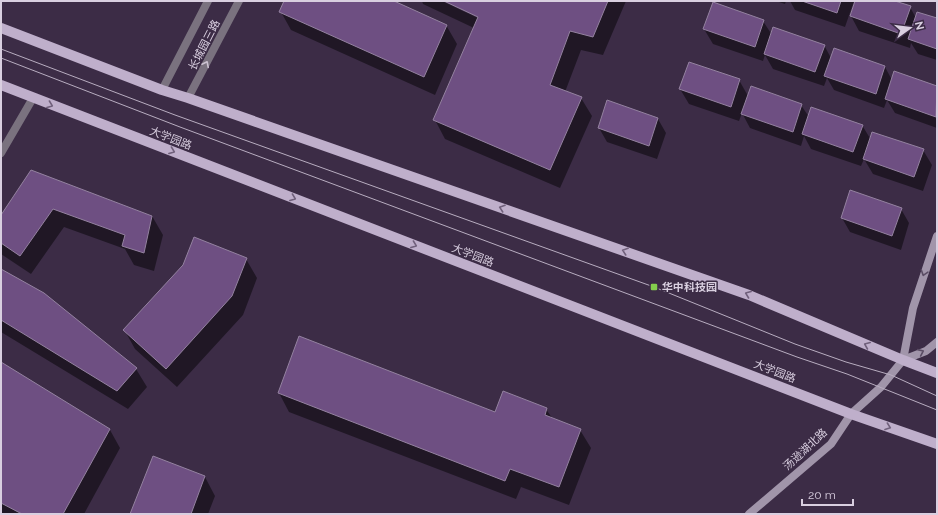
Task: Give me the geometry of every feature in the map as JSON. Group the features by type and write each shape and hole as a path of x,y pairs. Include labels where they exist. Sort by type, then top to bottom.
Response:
{"main road":[{"path":"1,28 162,90 749,295 937,373"},
{"name":"大学园路","path":"1,86 851,414 937,444"},
{"name":"汤逊湖北路","path":"903,360 913,308 937,236"},
{"name":"汤逊湖北路","path":"749,514 831,444 851,414 880,387 903,360 926,350 937,342"}],"street":[{"name":"长城园三路","path":"162,90 208,1"},
{"name":"长城园三路","path":"188,98 239,1"},
{"path":"1,153 33,98"}],"building":[{"path":"284,1 394,1 447,25 424,77 279,12"},
{"path":"444,1 608,1 593,37 570,31 550,85 582,97 550,170 433,120 478,17"},
{"path":"802,1 841,1 837,13"},
{"path":"855,1 895,1 911,6 901,34 850,16"},
{"path":"713,2 764,20 755,47 703,29"},
{"path":"917,12 937,18 937,49 908,39"},
{"path":"773,27 825,45 815,72 764,54"},
{"path":"834,48 885,66 876,94 824,76"},
{"path":"689,62 740,79 731,107 679,89"},
{"path":"894,71 937,86 936,117 885,99"},
{"path":"751,86 802,104 793,132 741,114"},
{"path":"607,100 658,118 649,146 598,128"},
{"path":"811,107 863,125 853,152 802,134"},
{"path":"872,132 924,149 914,177 863,159"},
{"path":"31,170 152,216 144,253 122,246 125,235 53,209 20,256 1,243 1,215"},
{"path":"850,190 902,208 892,236 841,218"},
{"path":"194,237 247,258 232,296 166,369 123,330 183,265"},
{"path":"1,269 44,293 137,368 117,391 1,320"},
{"path":"299,336 495,412 503,391 547,408 545,415 581,429 559,487 510,469 505,481 278,393"},
{"path":"1,362 110,429 63,514 22,514 1,503"},
{"path":"153,456 205,476 191,514 130,514"}],"tram line":[{"path":"1,49 175,115 654,287 795,344 846,362 891,375 937,396"},
{"path":"1,58 180,127 797,357 847,374 937,410"}],"place":[{"name":"华中科技园","path":"654,287"}]}
